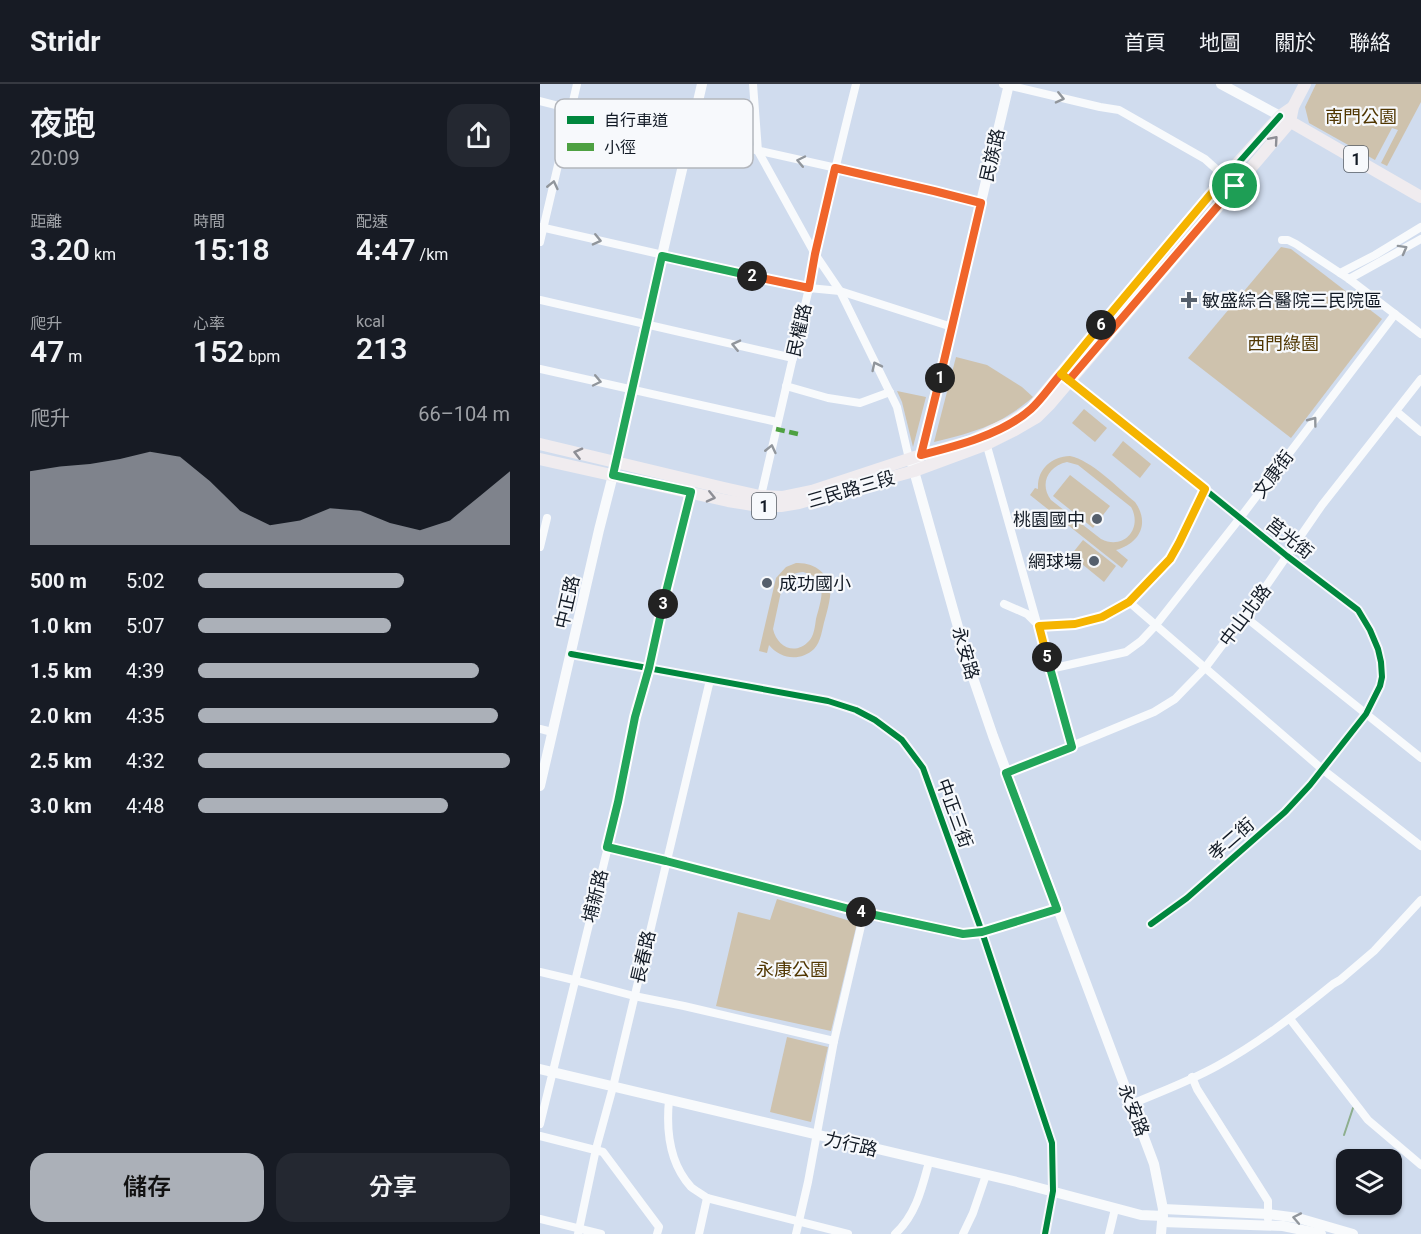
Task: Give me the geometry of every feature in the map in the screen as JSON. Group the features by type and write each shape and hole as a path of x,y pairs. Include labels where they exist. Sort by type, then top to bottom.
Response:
{"main road":[{"name":"三民路三段","path":"1065,377 1235,186 1285,119 1305,84"},
{"name":"三民路三段","path":"614,468 691,492 760,501 812,491 1013,432 1037,417 1065,377 1225,177 1285,119"},
{"name":"1","path":"1285,119 1421,197"},
{"name":"三民路三段","path":"915,462 971,441 986,440"},
{"name":"1","path":"540,444 614,468"},
{"name":"1","path":"540,459 614,468"},
{"name":"三民路三段","path":"614,468 760,501"}],"street":[{"path":"574,99 577,84"},
{"name":"中正路","path":"699,99 702,84"},
{"name":"永安路","path":"753,84 758,151 815,254 840,291 897,407 915,462 969,666 1006,773 1154,1164 1162,1215 1161,1234"},
{"name":"民權路","path":"760,501 815,254 856,84"},
{"path":"1007,84 1119,110 1205,159 1235,186"},
{"name":"民族路","path":"915,462 952,327 1007,84"},
{"path":"1221,84 1285,119"},
{"path":"540,101 555,105"},
{"path":"753,150 981,203"},
{"path":"540,242 557,168"},
{"name":"中正路","path":"540,786 683,168"},
{"path":"542,227 809,288 840,291 952,327"},
{"path":"1340,273 1421,227"},
{"path":"1348,279 1421,239"},
{"path":"1282,240 1296,244 1340,273 1421,334"},
{"path":"540,300 793,358"},
{"name":"文康街","path":"1050,669 1126,651 1155,626 1395,314"},
{"path":"540,369 777,422"},
{"name":"莒光街","path":"1065,377 1287,556 1358,610 1378,649 1382,676 1378,692 1366,714 1322,770"},
{"name":"中山北路","path":"1006,773 1154,712 1175,699 1205,668 1322,505 1421,379"},
{"path":"786,386 828,398 860,403 890,392"},
{"path":"1396,411 1421,432"},
{"path":"986,440 1072,747"},
{"path":"1004,604 1027,614 1039,626 1075,624 1102,617 1129,602 1170,559 1205,489"},
{"name":"埔新路","path":"540,1124 618,802 635,717 691,492"},
{"path":"540,547 547,518"},
{"path":"1129,602 1322,770 1421,846"},
{"path":"1244,616 1421,758"},
{"name":"中正三街","path":"571,654 838,704 875,720 902,740 923,768 982,932 1052,1143 1053,1191 1045,1234"},
{"name":"長春路","path":"579,1232 596,1149 613,1087 710,680"},
{"path":"540,729 552,732"},
{"name":"孝二街","path":"1151,924 1187,898 1285,812 1322,770"},
{"path":"607,847 864,913 963,934 982,932 1057,909"},
{"path":"1132,1104 1214,1068 1290,1019 1374,951 1421,900"},
{"path":"796,1234 834,1041 864,913"},
{"path":"540,972 634,996 834,1041"},
{"path":"1290,1019 1368,1120 1421,1164"},
{"name":"力行路","path":"540,1069 1053,1191 1141,1215 1268,1220 1298,1218 1353,1234"},
{"path":"1192,1077 1197,1089 1268,1201 1268,1220"},
{"path":"669,1100 667,1120 673,1155 680,1172 692,1188 707,1198 848,1234"},
{"path":"540,1136 603,1152 659,1227 657,1234"},
{"path":"895,1234 917,1204 929,1162"},
{"path":"963,1234 986,1175"},
{"path":"699,1234 707,1198"},
{"path":"1109,1234 1115,1209"},
{"path":"540,1219 579,1232 601,1234"},
{"name":"力行路","path":"1268,1220 1283,1226 1321,1234"}],"green space":[{"name":"南門公園","path":"1316,84 1421,84 1421,102 1387,166 1381,163 1398,130 1392,128 1375,160 1309,123 1305,107"},
{"name":"西門綠園","path":"1281,247 1291,249 1382,319 1291,438 1188,358"},
{"path":"956,357 987,365 1022,387 1033,397 998,421 962,435 934,442"},
{"path":"897,391 926,397 913,447 902,402"},
{"path":"1084,409 1107,428 1095,442 1072,423"},
{"path":"1123,441 1151,464 1140,478 1112,455"},
{"path":"1070,456 1087,463 1135,502 1142,517 1142,525 1137,537 1116,550 1128,560 1122,568 1030,495 1035,488 1038,489 1040,476 1046,465","holes":["1067,462 1078,465 1131,507 1135,523 1133,530 1124,540 1109,542 1101,539 1051,500 1047,494 1047,476 1055,467"]},
{"path":"1070,475 1110,506 1093,528 1053,496"},
{"name":"網球場","path":"1083,540 1116,566 1104,582 1071,555"},
{"path":"803,563 816,568 826,577 830,589 829,605 818,643 808,653 797,657 784,656 769,645 767,653 759,651 776,578 786,567","holes":["803,572 817,579 822,591 813,634 804,646 793,649 782,645 773,629 782,587 793,575"]},
{"name":"永康公園","path":"777,899 857,923 831,1031 716,1006 738,912 770,920"},
{"path":"787,1037 828,1047 811,1122 770,1112"}],"waterway":[{"path":"1344,1135 1353,1108"}],"marked path":[{"path":"776,429 802,435"}],"cycle path":[{"path":"1151,924 1187,898 1285,812 1310,785 1366,714 1382,677 1378,649 1358,610 1287,556 1061,373 1187,221 1280,116"},
{"path":"571,654 828,701 856,710 875,720 902,740 923,768 982,932 1052,1143 1053,1191 1045,1234"}],"place":[{"name":"敏盛綜合醫院三民院區","path":"1189,300"},
{"name":"桃園國中","path":"1097,519"},
{"name":"網球場","path":"1094,561"},
{"name":"成功國小","path":"767,583"}],"route":[{"path":"1235,186 1069,380 1061,374 1031,409 1011,422 971,441 921,455 981,203 835,168 809,288 662,256 613,475 691,492 635,717 607,847 864,913 963,934 982,932 1057,909 1006,773 1072,747 1039,626 1075,624 1102,617 1129,602 1170,559 1205,489 1061,374 1225,177 1235,186"}]}
